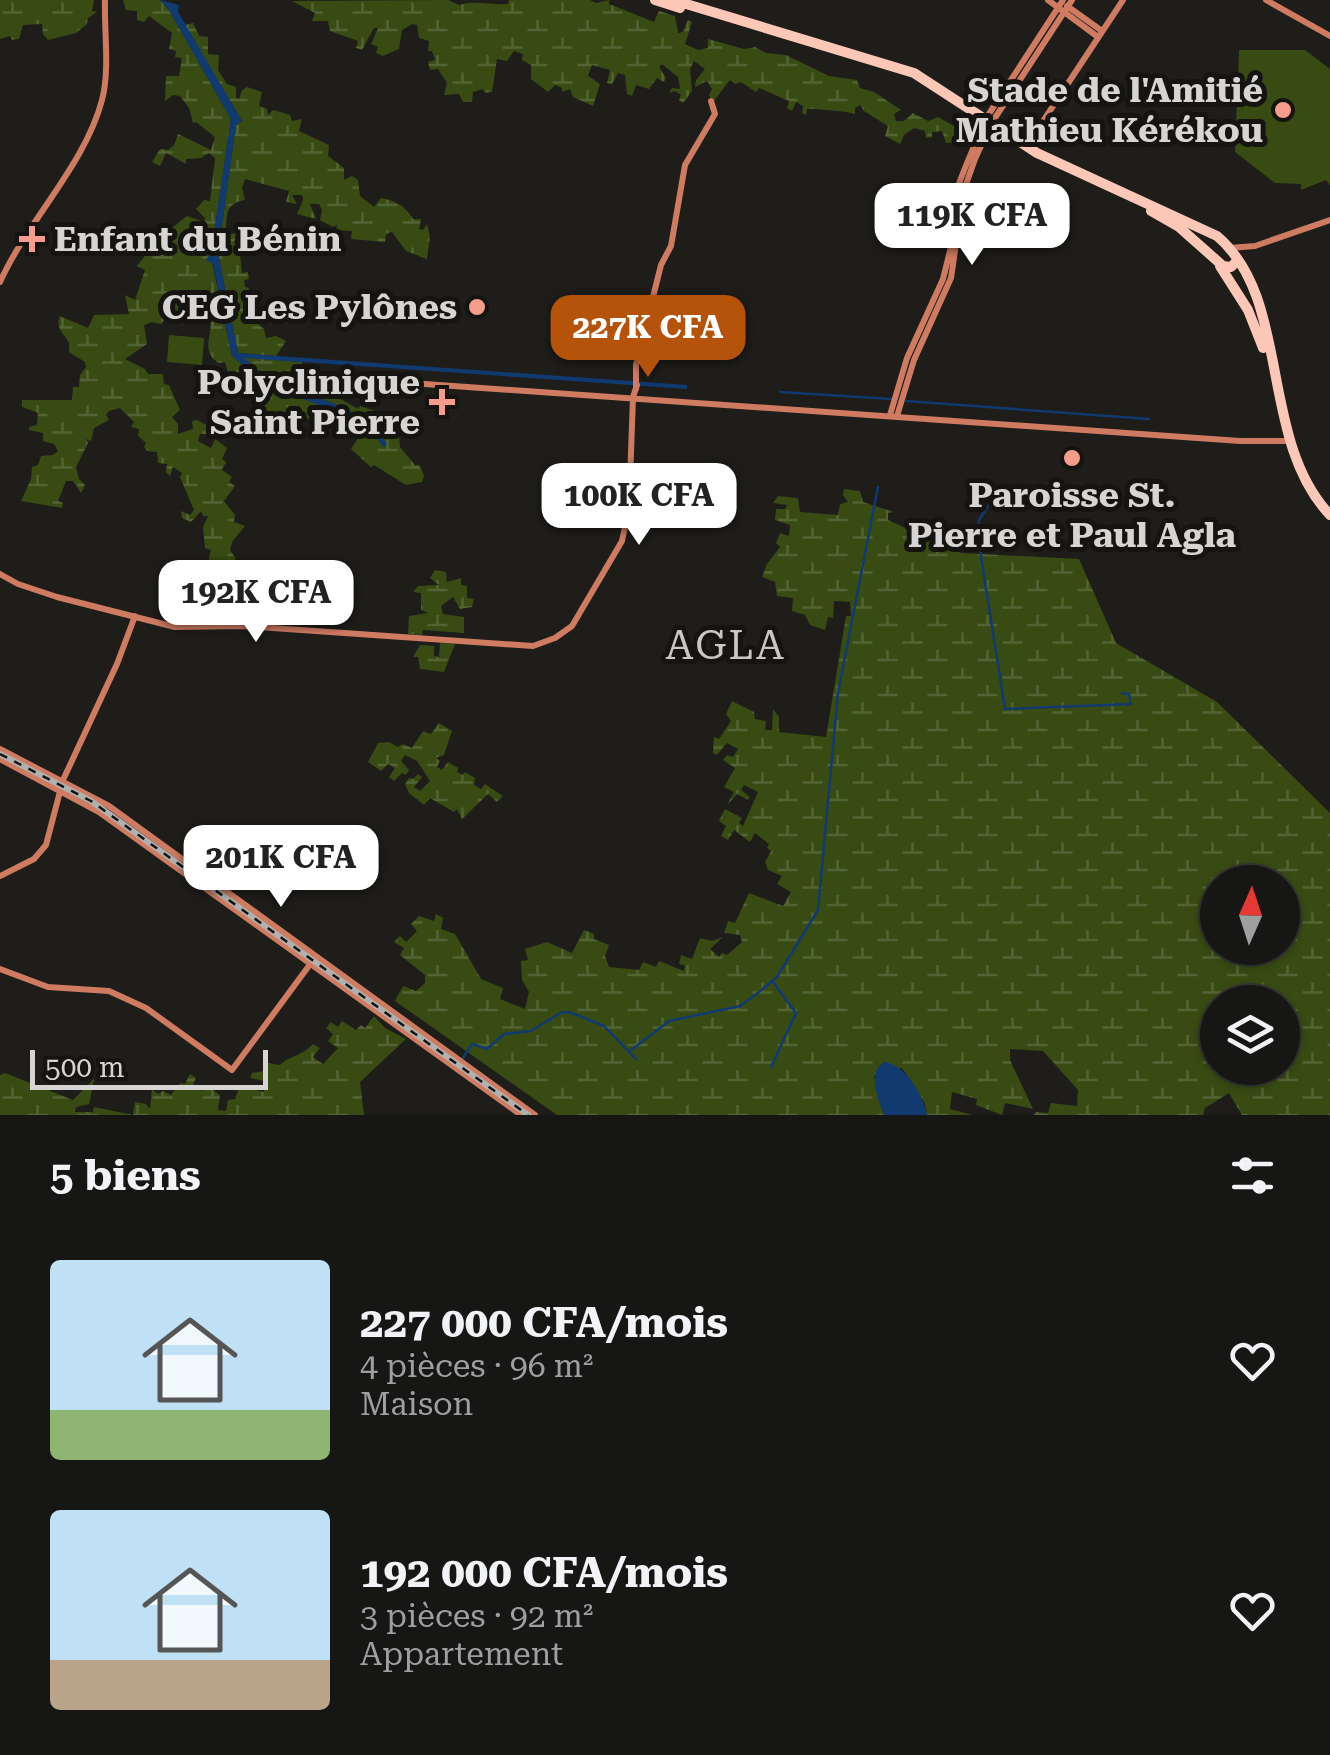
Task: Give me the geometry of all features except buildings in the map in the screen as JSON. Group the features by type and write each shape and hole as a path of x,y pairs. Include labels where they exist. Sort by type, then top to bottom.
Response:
{"highway":[{"path":"655,0 902,74 1048,158 1209,231 1238,260 1263,322 1285,441 1304,479 1330,515"},
{"path":"673,0 904,69 1041,162 1160,216 1204,248 1239,293 1259,336 1285,441 1304,490 1330,524"},
{"path":"1204,248 1200,235 1209,231"},
{"path":"1216,262 1228,267 1238,260"}],"street":[{"path":"0,282 18,243 82,147 94,122 104,86 105,0"},
{"path":"1048,0 1063,4 1100,34"},
{"path":"1028,144 1123,0"},
{"path":"1266,0 1330,36"},
{"path":"894,416 907,358 943,279 952,243 958,186 987,125 1063,4"},
{"path":"0,574 57,596 175,627 242,626 533,646 555,638 572,626 622,541 629,508 636,365 661,266 673,238 686,165 714,114 710,101"},
{"path":"1229,248 1255,246 1330,220"},
{"path":"1238,260 1255,246"},
{"path":"340,378 1285,441"},
{"path":"0,876 34,859 44,848 64,780 135,616"},
{"path":"0,749 109,806 219,893"},
{"path":"0,759 110,820 535,1115"},
{"path":"48,783 52,774"},
{"path":"0,969 48,987 109,991 146,1008 232,1070 310,959"},
{"path":"385,1012 521,1115"}],"green space":[{"path":"0,0 94,0 92,11 97,12 76,33 48,40 42,24 23,25 19,39 0,39"},
{"path":"123,0 160,0 231,119 211,254 206,260 212,262 232,356 267,386 342,407 269,379 242,357 302,362 304,370 324,379 325,390 358,409 360,406 387,415 387,424 398,424 400,447 424,475 422,482 406,485 374,465 371,467 351,449 358,438 341,414 332,420 304,418 302,412 295,418 287,417 286,412 282,419 276,417 271,426 264,425 266,432 251,422 253,405 257,403 253,384 245,382 244,393 235,390 236,383 243,384 238,376 228,373 225,362 219,363 210,355 211,324 205,319 207,315 202,313 200,318 191,312 170,312 161,324 144,325 147,344 125,359 148,374 163,374 164,384 169,385 180,410 172,417 178,424 178,434 193,429 192,421 197,420 214,429 214,434 200,434 198,441 211,448 215,439 227,448 222,470 232,477 229,482 235,486 224,501 235,515 234,522 245,526 232,542 230,550 236,559 232,561 233,568 213,569 209,576 206,570 211,550 205,548 203,527 208,516 201,511 191,522 182,518 181,511 190,515 194,510 180,477 182,473 173,467 170,476 166,472 167,464 158,463 157,452 147,451 146,443 138,436 139,429 131,427 134,422 120,408 109,411 109,420 94,428 91,441 86,439 88,443 76,467 85,485 81,493 73,481 66,481 58,501 63,503 62,508 21,501 32,467 38,465 41,456 58,451 54,444 43,441 43,433 29,430 37,425 38,413 22,407 22,400 72,400 73,387 79,387 80,375 86,367 85,362 69,352 69,343 59,328 60,316 88,328 94,315 129,314 125,295 135,300 145,270 137,266 157,241 168,240 172,233 169,230 187,216 204,222 196,209 204,200 210,201 215,158 209,153 186,159 186,164 166,153 160,166 152,162 160,149 168,150 174,145 178,134 211,150 215,137 193,123 180,96 173,95 165,101 166,76 179,76 182,58 175,57 176,51 169,49 172,33 149,16 144,22 137,20 137,11 126,10"},
{"path":"448,0 459,5 508,4 509,0 609,0 609,4 654,22 659,11 675,16 678,33 683,32 688,20 692,22 685,44 698,50 708,48 708,39 786,55 829,76 857,80 860,88 874,92 901,110 894,114 896,121 904,121 913,113 928,121 938,117 954,126 959,122 967,127 958,142 946,143 942,131 932,132 932,137 926,138 925,131 914,128 900,144 885,136 888,126 860,105 855,114 807,109 806,115 802,113 803,106 796,102 792,111 787,108 789,101 730,80 713,102 707,81 695,87 705,69 694,61 690,69 692,91 683,103 679,100 681,95 669,93 672,88 680,89 678,77 662,64 659,67 666,78 664,82 657,78 649,89 636,85 632,96 627,94 625,75 618,73 612,84 607,83 610,70 592,65 588,76 600,84 593,106 573,97 570,89 562,92 555,85 548,92 531,79 531,65 522,60 523,54 514,51 507,61 497,59 492,92 473,92 472,102 463,102 459,94 444,95 447,83 438,69 430,70 428,62 435,60 432,51 428,51 429,41 419,38 417,25 402,30 399,49 383,56 371,44 378,28 374,28 362,50 356,48 358,41 330,31 328,21 312,21 315,13 292,1"},
{"path":"193,23 199,36 208,37 208,54 219,55 218,70 227,84 236,87 236,98 247,87 262,92 259,106 267,109 268,115 273,110 290,115 292,121 302,119 299,131 329,145 328,156 344,168 344,180 352,176 358,180 360,196 374,207 381,198 400,205 413,219 421,219 419,229 427,224 430,236 427,259 406,251 392,232 386,234 385,242 351,239 352,231 336,230 337,225 333,227 320,220 319,204 310,204 316,219 297,214 302,195 292,195 297,204 286,202 289,191 245,179 245,200 228,210 226,233 237,232 234,243 243,247 242,273 248,272 249,279 244,280 252,313 256,312 253,320 264,329 266,338 276,336 286,341 276,356 238,353 218,254 236,124 242,121 185,25"},
{"name":"Stade de l'Amitié Mathieu Kérékou","path":"1239,50 1305,50 1330,69 1330,185 1326,180 1301,190 1301,184 1275,183 1235,152"},
{"path":"169,335 204,338 202,365 167,362"},
{"path":"844,489 860,491 863,502 894,512 888,513 888,520 961,553 1079,559 1116,643 1217,702 1330,813 1330,1115 1242,1115 1229,1093 1205,1108 1203,1115 1034,1115 1048,1113 1051,1103 1077,1106 1078,1090 1043,1051 1010,1049 1010,1060 1033,1109 1005,1103 1002,1115 976,1105 977,1099 952,1092 950,1109 972,1115 927,1115 924,1102 902,1068 874,1076 884,1115 557,1115 395,1001 403,986 416,991 425,983 425,975 400,955 404,948 394,942 400,936 406,942 417,931 411,924 419,916 434,921 436,914 443,918 441,929 455,934 481,979 503,988 500,999 525,1009 529,992 522,980 521,961 528,960 525,949 547,942 572,953 584,930 609,945 605,956 609,967 639,970 643,962 656,967 659,961 684,971 685,965 679,964 681,955 692,959 700,938 712,941 723,937 710,949 719,957 742,942 740,935 724,933 728,921 735,923 749,893 783,906 791,892 777,884 782,876 768,870 765,862 771,851 767,848 769,844 755,833 750,842 734,830 728,840 721,836 726,826 719,821 725,809 742,818 739,823 743,826 758,792 744,785 741,790 750,797 748,800 737,794 727,805 734,792 724,787 735,768 723,760 727,755 733,757 738,749 727,743 717,755 713,753 714,737 719,739 731,721 726,714 732,701 754,712 755,719 766,721 765,730 772,730 773,709 779,717 779,732 826,737 846,616 851,616 850,602 834,601 833,618 828,617 825,630 810,625 805,615 792,611 793,598 777,596 775,582 762,577 780,547 776,543 780,533 789,536 790,525 775,520 776,509 785,509 787,505 773,503 778,496 798,498 800,512 838,515 840,504 848,502"},
{"path":"435,570 446,572 447,582 461,578 461,585 467,586 467,598 474,599 472,607 460,609 453,597 441,606 443,614 464,617 464,633 423,630 422,635 408,634 409,616 428,613 421,610 421,593 413,592 418,586 439,585 430,578"},
{"path":"440,643 455,644 444,672 420,669 418,657 413,657 420,645 434,646 434,656 439,657"},
{"path":"439,723 452,731 444,755 436,758 440,761 437,767 442,770 448,762 458,768 457,772 475,778 474,785 481,789 485,784 503,796 497,802 488,794 462,819 457,809 454,812 430,798 424,805 409,793 405,784 409,778 418,774 422,777 414,787 420,791 430,781 417,761 405,755 401,761 409,770 394,781 389,777 395,768 388,764 381,771 368,762 378,743 412,748 423,731 431,734"},
{"path":"374,1016 385,1028 406,1039 360,1082 364,1115 133,1115 135,1102 150,1109 152,1089 171,1095 180,1083 185,1084 190,1074 196,1078 193,1084 202,1091 207,1086 220,1095 218,1110 226,1111 228,1100 235,1099 240,1086 264,1092 264,1081 250,1078 252,1073 264,1071 267,1063 280,1065 313,1044 320,1048 313,1057 323,1064 338,1048 328,1041 333,1034 326,1028 331,1022 338,1027 342,1021 356,1030 361,1025 365,1028"},
{"path":"5,1073 73,1100 94,1079 89,1104 76,1107 75,1112 93,1112 94,1107 133,1115 0,1115 0,1075"}],"water":[{"path":"160,0 179,5 178,12 242,121 236,125 218,254 238,353 687,385 687,389 244,358 269,379 343,407 341,413 267,386 232,356 213,264 206,260 211,253 231,119"},
{"path":"884,1062 899,1068 912,1081 927,1115 884,1115 875,1079"}],"waterway":[{"path":"780,392 891,399"},
{"path":"906,401 1149,419"},
{"path":"336,408 367,420 384,444"},
{"path":"630,1051 669,1021 740,1006 759,992 777,977 818,910 838,693 878,487"},
{"path":"978,532 979,520 988,506"},
{"path":"978,537 1005,709 1131,704 1129,694 1122,693"},
{"path":"771,1067 796,1013 773,982"},
{"path":"463,1058 472,1044 487,1049 504,1034 531,1031 560,1013 569,1012 604,1026 636,1059"}],"railway":[{"path":"0,754 91,801 528,1115"}],"place":[{"name":"Stade de l'Amitié Mathieu Kérékou","path":"1283,110"},
{"name":"Enfant du Bénin","path":"32,239"},
{"name":"CEG Les Pylônes","path":"477,307"},
{"name":"Polyclinique Saint Pierre","path":"442,402"},
{"name":"Paroisse St. Pierre et Paul Agla","path":"1072,458"}],"district":[{"name":"AGLA","path":"726,645"}]}
